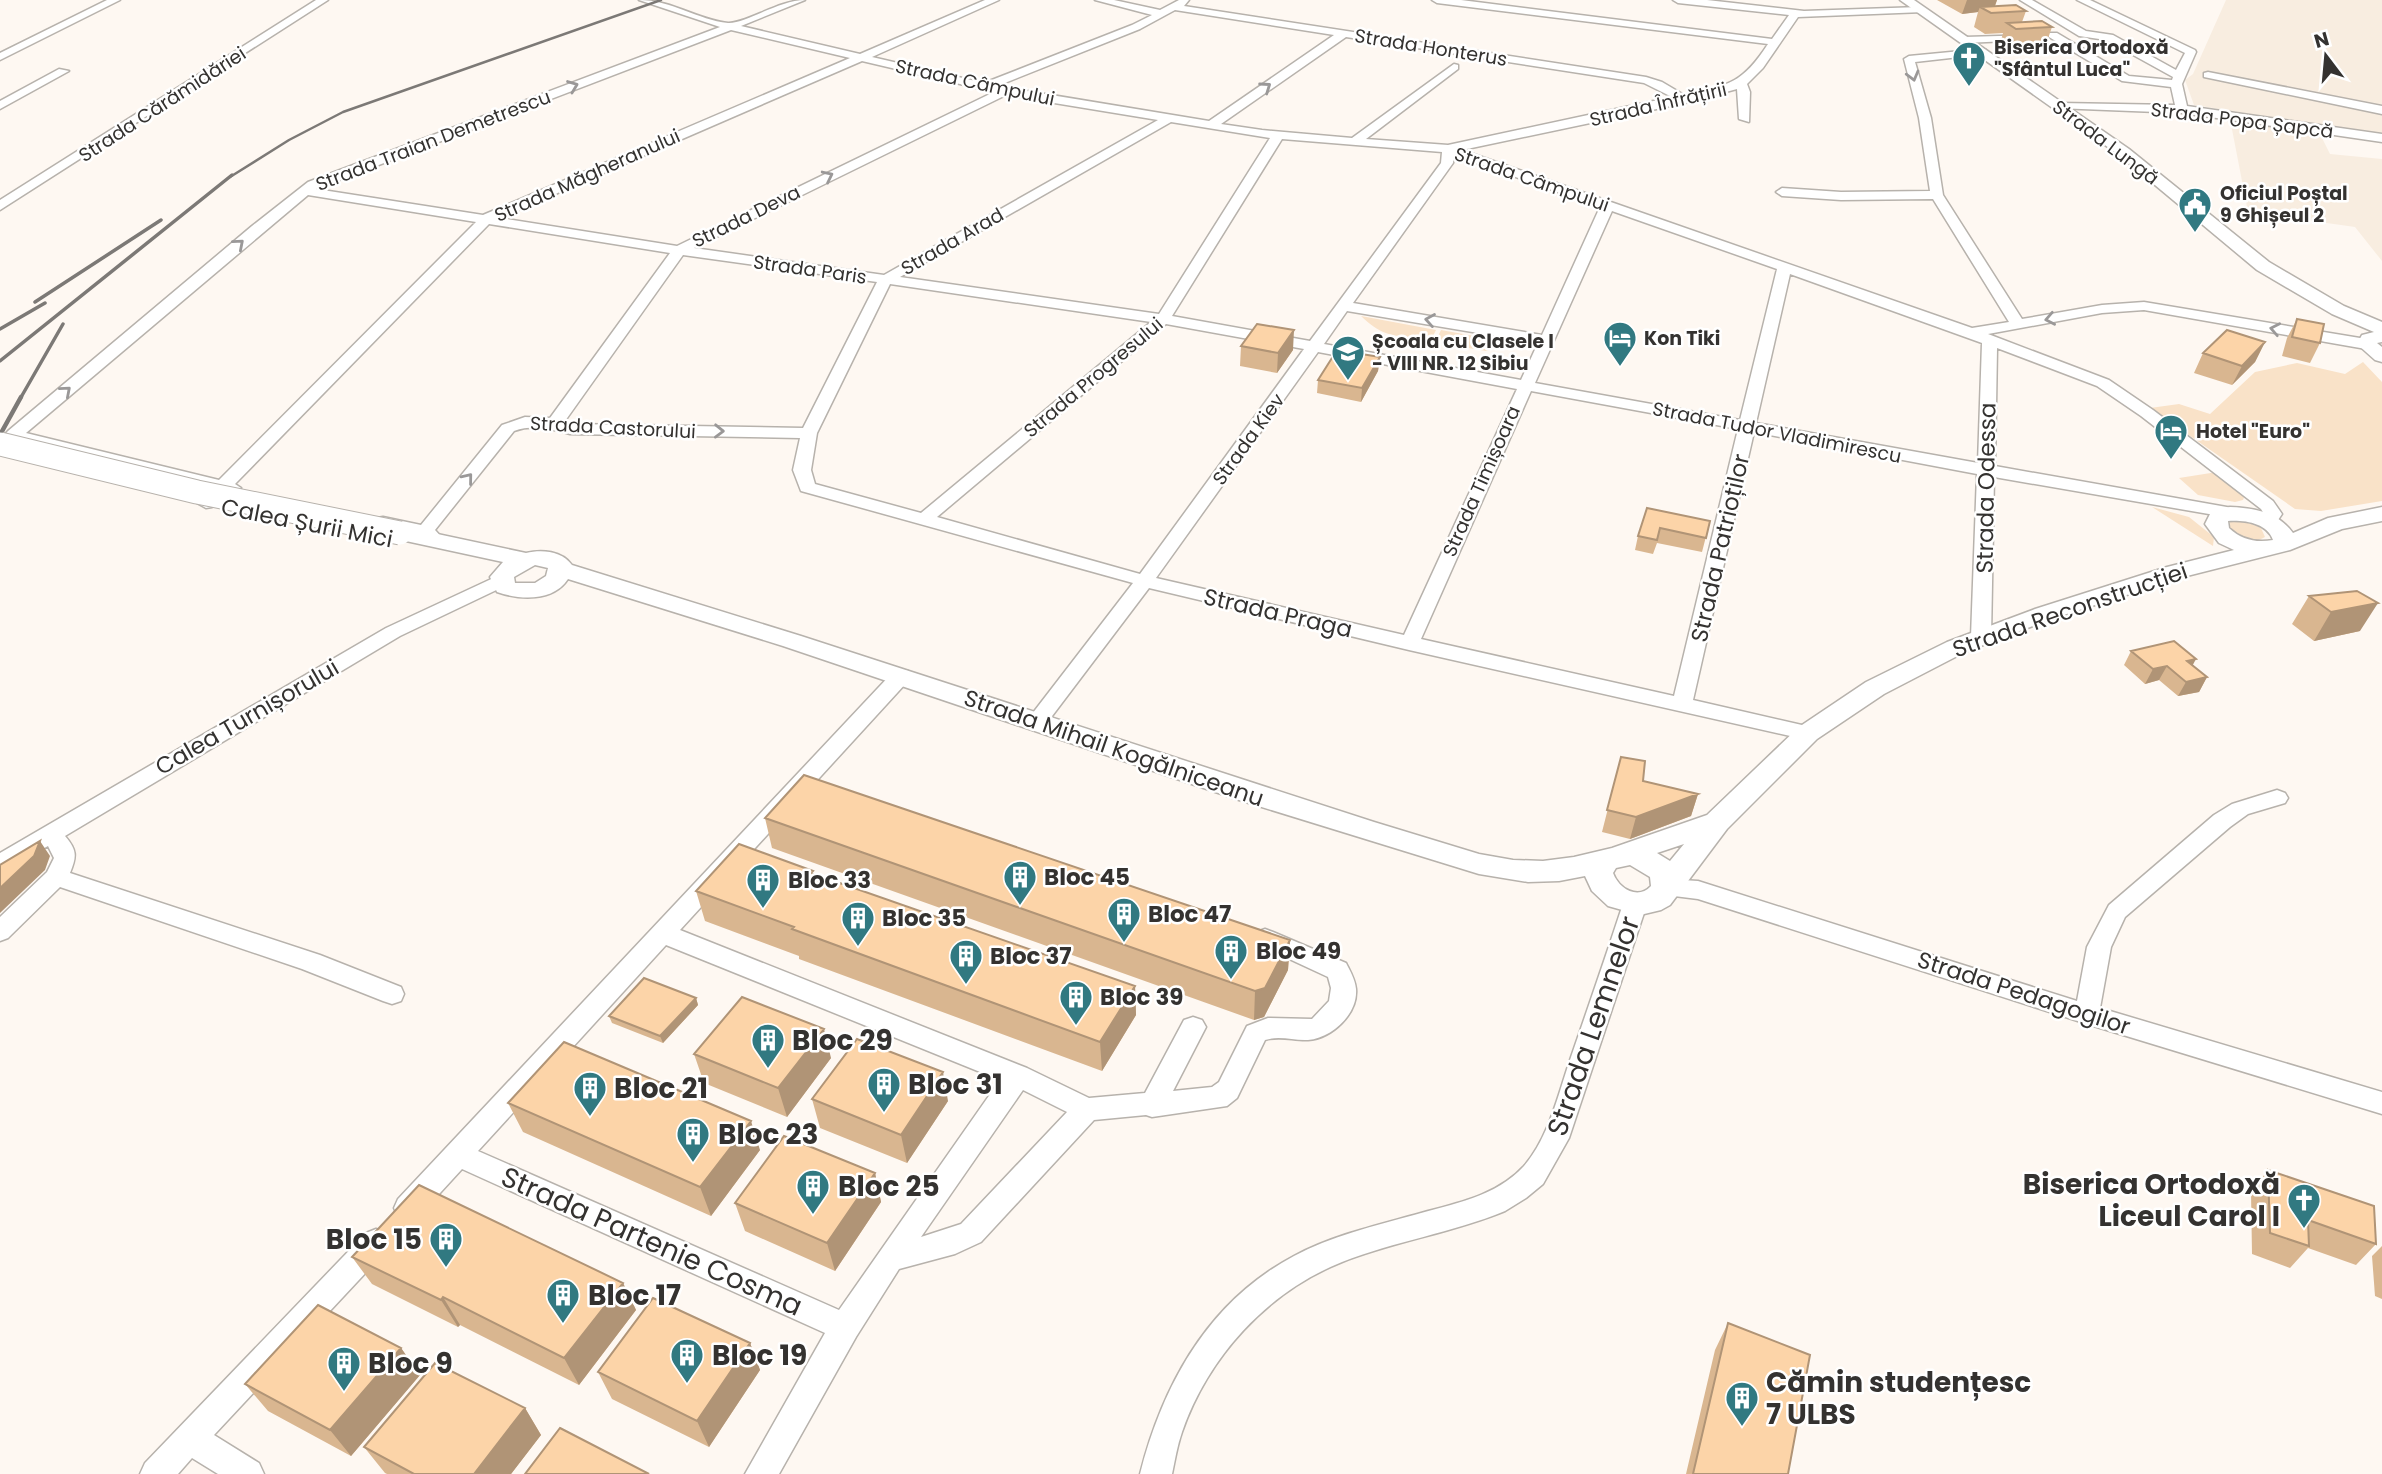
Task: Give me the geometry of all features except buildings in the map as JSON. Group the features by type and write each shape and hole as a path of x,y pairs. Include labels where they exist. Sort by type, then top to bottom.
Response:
{"main road":[{"name":"Strada Lungă","path":"1906,0 2123,152 2246,253 2306,293 2339,310 2375,337 2371,351 2382,356"},
{"path":"4,446 197,492 433,538"},
{"path":"2256,514 2284,535 2274,547 2248,546 2225,536 2216,520 2224,515 2256,514 2336,523"},
{"name":"Strada Reconstrucției","path":"1667,886 1717,822 1808,733 1875,688 1909,669 1981,637 2082,601 2274,547 2336,523 2382,514"},
{"path":"2199,566 2225,536"},
{"name":"Calea Șurii Mici","path":"433,538 483,552 512,575"},
{"path":"551,559 560,565 554,578 531,591 512,575 551,559"},
{"name":"Strada Mihail Kogălniceanu","path":"554,578 626,588 901,676 1253,795 1515,873 1567,870 1614,857"},
{"path":"1624,900 1605,889 1598,873 1614,857 1717,822"},
{"path":"1515,873 1624,900 1656,900 1667,886 1663,873 1650,861 1614,857"}],"street":[{"path":"0,57 115,0"},
{"name":"Strada Cărămidăriei","path":"0,206 323,0"},
{"name":"Strada Câmpului","path":"645,0 852,60 1005,91 1278,136 1448,149 1971,333 2115,390 2256,514"},
{"name":"Strada Traian Demetrescu","path":"4,446 304,191 327,179 800,0"},
{"name":"Strada Măgheranului","path":"224,486 488,218 993,0"},
{"path":"1100,0 1163,14"},
{"path":"986,86 1136,27 1187,0"},
{"path":"1437,0 1774,42"},
{"path":"1678,0 1801,13 1920,10"},
{"path":"2025,0 2083,34"},
{"path":"2082,0 2106,6 2191,52 2178,80 2182,109"},
{"name":"Strada Honterus","path":"1173,6 1646,80 1685,100"},
{"name":"Strada Înfrățirii","path":"1448,149 1685,100 1741,84 1753,73 1793,16 1801,13"},
{"path":"1210,125 1344,33"},
{"path":"1965,40 2083,34 2109,37 2155,33"},
{"path":"2053,35 2126,79 2178,80"},
{"path":"2109,37 2178,80"},
{"path":"1982,52 1909,59 1925,118 1937,195 2018,325"},
{"path":"1353,143 1454,67"},
{"path":"0,106 63,71"},
{"path":"2208,75 2382,110"},
{"path":"1741,84 1745,119"},
{"name":"Strada Deva","path":"555,423 679,250 1005,91"},
{"name":"Strada Popa Șapcă","path":"2060,106 2182,109 2382,138"},
{"name":"Strada Arad","path":"809,433 885,280 1168,118"},
{"name":"Strada Progresului","path":"923,520 1163,319 1278,136"},
{"name":"Strada Kiev","path":"1036,723 1144,581 1345,306 1447,163 1448,149"},
{"name":"Strada Paris","path":"304,191 679,250 1163,319 1316,346"},
{"path":"1782,192 1852,196 1937,195"},
{"name":"Strada Timișoara","path":"1409,644 1608,205"},
{"name":"Strada Patrioților","path":"1682,705 1784,268"},
{"path":"1345,306 1546,340"},
{"path":"1971,333 2102,309 2144,306 2375,337"},
{"name":"Strada Odessa","path":"1981,637 1990,340"},
{"name":"Strada Tudor Vladimirescu","path":"1316,346 1986,471 2145,499 2256,514"},
{"name":"Strada Castorului","path":"433,538 508,428 525,422 555,423 570,429 809,433"},
{"name":"Strada Praga","path":"809,433 802,470 807,486 1144,581 1409,644 1808,733"},
{"path":"4,446 224,486"},
{"path":"4,446 206,503"},
{"name":"Calea Șurii Mici","path":"206,503 224,486 433,538"},
{"path":"2145,499 2188,512 2225,536"},
{"name":"Calea Șurii Mici","path":"206,503 405,542 433,538"},
{"name":"Calea Turnișorului","path":"0,864 393,632 512,575"},
{"path":"156,1474 459,1155 901,676"},
{"path":"802,784 829,793"},
{"path":"2087,1014 2102,937 2106,925 2117,911 2222,821 2240,809 2277,798"},
{"path":"0,932 56,877 65,858 60,844 50,834"},
{"path":"56,877 311,962 392,994"},
{"name":"Strada Pedagogilor","path":"1667,886 1698,890 2087,1014 2382,1103"},
{"name":"Strada Lemnelor","path":"1156,1474 1167,1430 1186,1386 1240,1312 1274,1283 1332,1253 1475,1212 1510,1194 1529,1180 1548,1154 1562,1123 1624,900"},
{"path":"664,934 1017,1076 1087,1109 1152,1106 1218,1098 1228,1090 1256,1033 1270,1028 1318,1030 1330,1022 1344,998 1342,979 1337,970 1238,929"},
{"path":"1152,1106 1193,1027"},
{"path":"761,1474 845,1327 1017,1076"},
{"path":"890,1258 955,1241 971,1233 1087,1109"},
{"name":"Strada Partenie Cosma","path":"459,1155 845,1327"},
{"path":"190,1439 248,1474"}],"shaded area":[{"path":"2226,0 2382,0 2382,135 2194,105 2185,80 2193,74"},
{"path":"2230,119 2319,132 2330,154 2382,159 2382,261 2355,227 2248,212"},
{"path":"1361,316 1436,330 1433,336 1394,335 1369,324"},
{"path":"1441,330 1518,344 1486,351 1446,344 1438,336"},
{"path":"2363,362 2382,382 2382,501 2321,511 2295,509 2150,408 2179,404 2210,414 2255,372 2297,363 2345,374"},
{"path":"2217,472 2245,495 2243,500 2235,502 2198,495 2179,478"},
{"path":"2152,507 2189,517 2214,537 2213,546"},
{"path":"2245,521 2261,528 2265,537 2251,540 2229,530 2230,522"}],"railway":[{"path":"230,177 289,140 343,112 661,0"},
{"path":"0,361 232,175"},
{"path":"35,302 161,220"},
{"path":"0,329 45,303"},
{"path":"20,399 63,324"},
{"path":"0,435 21,397"}],"place":[{"name":"Biserica Ortodoxă \"Sfântul Luca\"","path":"1969,88"},
{"name":"Oficiul Poștal 9 Ghișeul 2","path":"2195,234"},
{"name":"Kon Tiki","path":"1620,368"},
{"name":"Școala cu Clasele I - VIII NR. 12 Sibiu","path":"1348,382"},
{"name":"Hotel \"Euro\"","path":"2171,461"},
{"name":"Bloc 45","path":"1020,907"},
{"name":"Bloc 33","path":"763,910"},
{"name":"Bloc 47","path":"1124,944"},
{"name":"Bloc 35","path":"858,948"},
{"name":"Bloc 49","path":"1231,981"},
{"name":"Bloc 37","path":"966,986"},
{"name":"Bloc 39","path":"1076,1027"},
{"name":"Bloc 29","path":"768,1070"},
{"name":"Bloc 31","path":"884,1114"},
{"name":"Bloc 21","path":"590,1118"},
{"name":"Bloc 23","path":"693,1164"},
{"name":"Bloc 25","path":"813,1216"},
{"name":"Biserica Ortodoxă Liceul Carol I","path":"2304,1230"},
{"name":"Bloc 15","path":"446,1269"},
{"name":"Bloc 17","path":"563,1325"},
{"name":"Bloc 19","path":"687,1385"},
{"name":"Bloc 9","path":"344,1393"},
{"name":"Cămin studențesc 7 ULBS","path":"1742,1428"}]}
